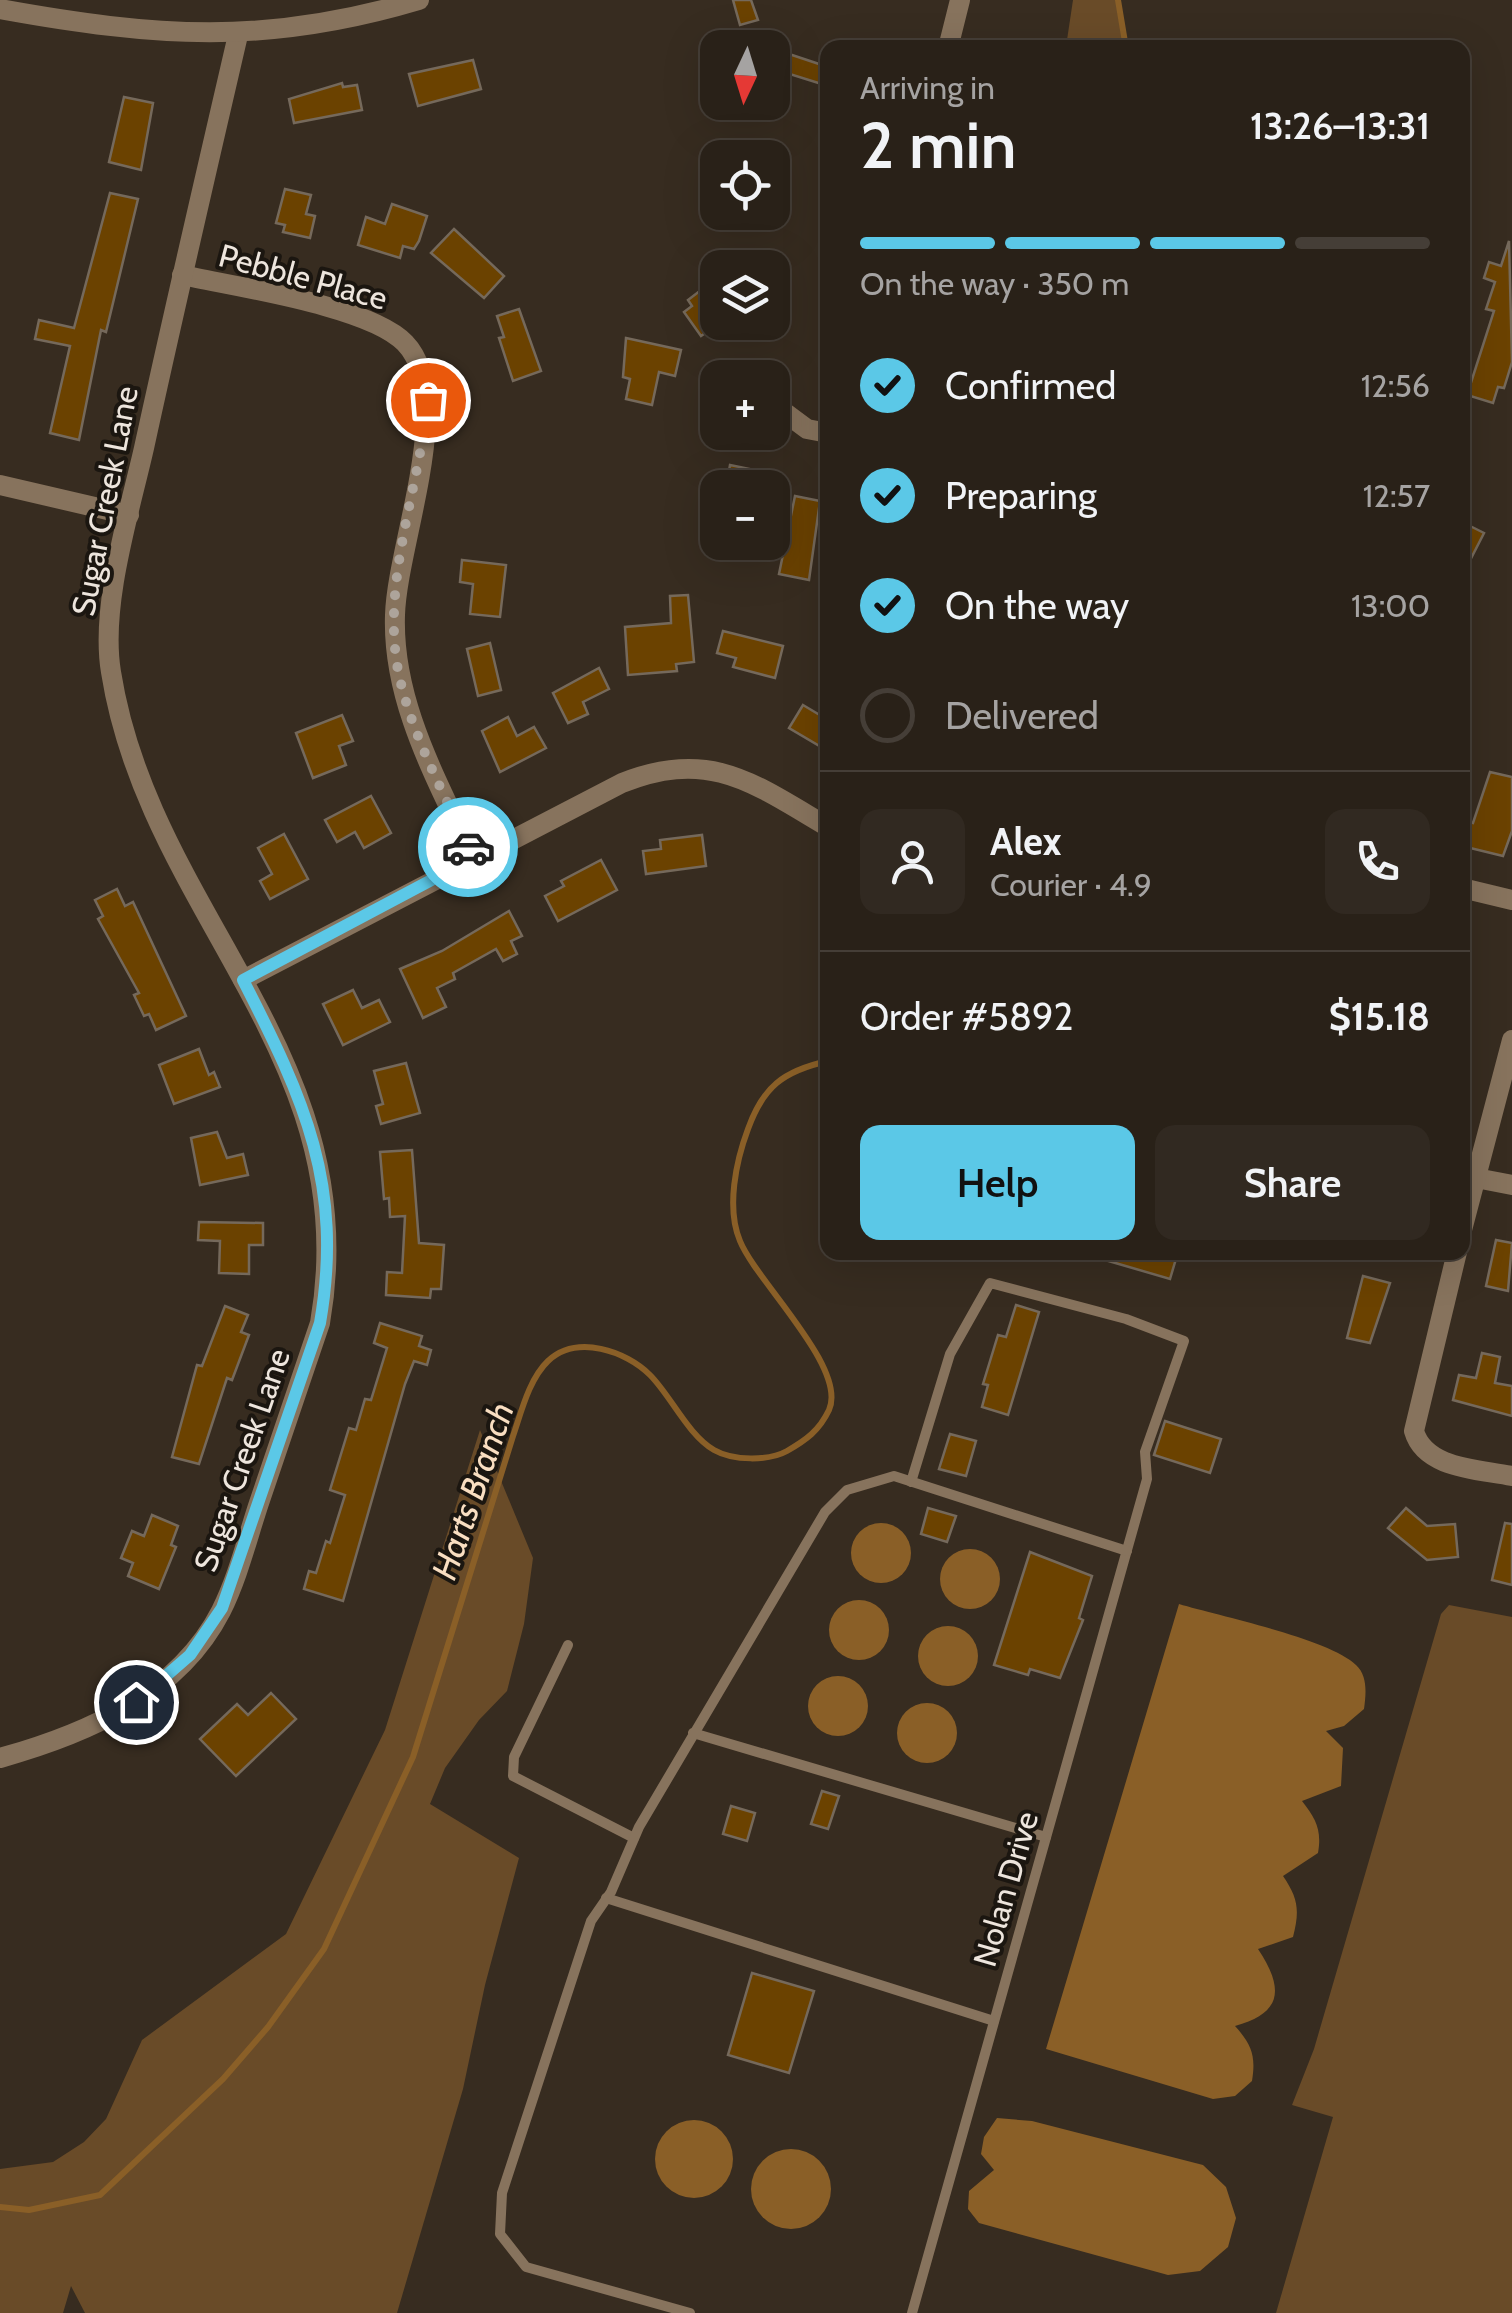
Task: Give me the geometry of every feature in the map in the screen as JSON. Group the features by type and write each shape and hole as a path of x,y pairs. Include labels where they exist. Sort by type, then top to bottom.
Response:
{"street":[{"path":"0,9 142,32 238,35 311,27 418,0"},
{"path":"950,40 960,0"},
{"name":"Sugar Creek Lane","path":"0,1758 74,1734 136,1702 162,1683 209,1632 235,1576 320,1323 326,1225 313,1132 293,1077 155,816 118,705 108,641 129,515 238,35"},
{"name":"Pebble Place","path":"182,275 386,327 418,360 428,400 396,593 398,672 417,735 473,858"},
{"path":"790,416 807,429 820,431"},
{"path":"0,485 129,515"},
{"path":"243,980 622,783 686,765 733,775 820,823"},
{"path":"1470,890 1512,900"},
{"path":"1470,1200 1512,1040"},
{"path":"1476,1178 1512,1185"},
{"path":"1455,1260 1414,1430 1422,1449 1448,1463 1512,1476"}],"lane":[{"name":"Nolan Drive","path":"910,1482 950,1354 990,1282 1126,1318 1184,1341 1145,1452 1147,1479 912,2313"},
{"path":"690,2313 526,2267 507,2249 500,2234 502,2193 512,2152 590,1921 606,1898 692,1733 825,1512 847,1490 894,1476 1127,1551"},
{"path":"568,1645 514,1756 513,1776 634,1838"},
{"path":"692,1733 1046,1836"},
{"path":"606,1898 994,2021"}],"shaded area":[{"path":"1073,0 1118,0 1125,40 1067,40"},
{"path":"480,1430 533,1558 524,1624 507,1691 479,1720 445,1768 430,1804 519,1858 485,1985 463,2089 397,2313 85,2313 71,2286 63,2313 0,2313 0,2169 53,2162 84,2142 106,2119 142,2040 286,1934 385,1730"},
{"path":"881,1523 903,1531 911,1553 903,1575 881,1583 859,1575 851,1553 859,1531"},
{"path":"970,1549 992,1557 1000,1579 992,1601 970,1609 948,1601 940,1579 948,1557"},
{"path":"859,1600 881,1608 889,1630 881,1652 859,1660 837,1652 829,1630 837,1608"},
{"path":"1179,1604 1323,1646 1356,1665 1365,1686 1364,1709 1344,1726 1326,1731 1343,1748 1341,1786 1302,1801 1317,1825 1319,1845 1318,1853 1283,1876 1296,1905 1293,1937 1258,1949 1272,1976 1274,1997 1262,2014 1235,2026 1251,2051 1252,2081 1235,2096 1213,2099 1046,2049"},
{"path":"1449,1605 1512,1617 1512,2313 1276,2313 1333,2117 1292,2105 1314,2049 1441,1614"},
{"path":"948,1626 970,1634 978,1656 970,1678 948,1686 926,1678 918,1656 926,1634"},
{"path":"838,1676 860,1684 868,1706 860,1728 838,1736 816,1728 808,1706 816,1684"},
{"path":"927,1703 949,1711 957,1733 949,1755 927,1763 905,1755 897,1733 905,1711"},
{"path":"997,2118 1032,2121 1203,2165 1226,2187 1236,2218 1228,2247 1200,2271 1168,2275 979,2223 968,2209 969,2191 994,2170 981,2154 984,2137"},
{"path":"686,2120 702,2120 727,2137 733,2159 727,2181 716,2192 702,2198 686,2198 661,2181 655,2167 655,2151 672,2126"},
{"path":"791,2149 806,2152 819,2161 828,2174 828,2204 819,2217 806,2226 791,2229 776,2226 763,2217 754,2204 751,2189 754,2174 763,2161 776,2152"}],"building":[{"path":"733,0 751,0 758,20 740,25"},
{"path":"790,54 820,64 820,84 790,74"},
{"path":"473,60 481,89 418,106 409,74"},
{"path":"342,83 343,87 357,85 362,110 294,123 289,99"},
{"path":"124,97 153,103 141,170 109,162"},
{"path":"285,189 311,195 306,214 315,216 310,238 283,232 285,225 276,223"},
{"path":"110,193 138,199 106,332 101,330 79,440 50,433 70,346 35,339 39,320 74,328"},
{"path":"392,204 427,216 414,249 403,246 400,258 358,245 366,217 385,224"},
{"path":"454,229 504,276 484,298 431,253"},
{"path":"1509,241 1512,362 1504,388 1498,387 1493,403 1470,396 1470,386 1494,311 1486,309 1495,282 1484,278 1489,262 1501,266"},
{"path":"700,291 700,335 684,312 692,306 688,300"},
{"path":"519,309 541,371 513,381 499,338 504,337 497,316"},
{"path":"626,338 681,350 675,376 659,372 652,405 626,399 630,379 623,377"},
{"path":"730,465 754,470 729,470"},
{"path":"795,496 820,501 809,580 779,574 782,560 790,560 790,520"},
{"path":"1470,526 1484,533 1470,560"},
{"path":"462,560 506,565 500,617 470,614 473,584 460,582"},
{"path":"688,595 694,662 676,664 677,671 628,675 625,627 671,623 670,596"},
{"path":"723,631 783,646 775,678 733,667 736,658 717,653"},
{"path":"490,643 501,690 478,696 467,649"},
{"path":"599,668 609,689 583,702 588,714 568,723 553,693"},
{"path":"803,705 820,715 820,746 789,728"},
{"path":"342,715 353,741 339,746 346,765 313,778 296,733"},
{"path":"508,717 517,736 534,727 546,748 500,772 482,731"},
{"path":"1490,772 1512,777 1512,831 1503,856 1470,848 1470,822 1473,823"},
{"path":"371,796 391,833 364,848 355,832 337,842 325,820"},
{"path":"284,834 308,879 270,899 260,881 272,874 258,848"},
{"path":"702,835 706,866 646,874 643,851 661,849 660,840"},
{"path":"601,860 617,890 558,921 545,896 564,886 561,881"},
{"path":"117,889 125,906 133,902 186,1016 156,1030 149,1014 144,1016 134,995 139,993 98,919 103,916 95,900"},
{"path":"509,911 522,936 511,941 517,954 503,961 496,949 453,973 455,979 437,988 446,1007 423,1018 400,969 442,951"},
{"path":"353,990 362,1008 379,1000 390,1022 343,1045 323,1004"},
{"path":"199,1049 209,1075 214,1072 220,1087 174,1104 159,1065"},
{"path":"406,1063 420,1113 381,1124 376,1106 383,1104 374,1071"},
{"path":"217,1132 227,1158 243,1154 248,1175 200,1185 191,1138"},
{"path":"412,1150 419,1243 444,1245 441,1289 431,1289 430,1298 386,1295 387,1272 402,1273 405,1216 390,1217 389,1198 384,1199 380,1152"},
{"path":"199,1222 263,1223 263,1245 249,1245 249,1274 219,1273 220,1241 198,1240"},
{"path":"1496,1240 1512,1243 1508,1291 1486,1286"},
{"path":"1105,1260 1176,1260 1170,1279"},
{"path":"1363,1276 1390,1283 1370,1343 1347,1338"},
{"path":"1016,1305 1039,1312 1008,1415 982,1407 988,1385 983,1384 998,1335 1006,1337"},
{"path":"225,1306 248,1315 241,1332 249,1335 232,1380 227,1378 199,1464 172,1457 197,1365 202,1366"},
{"path":"380,1323 422,1336 419,1346 431,1350 427,1365 414,1361 405,1384 343,1601 304,1589 309,1571 316,1573 326,1541 330,1543 345,1495 330,1490 349,1428 356,1430 365,1399 371,1400 387,1348 374,1343"},
{"path":"1482,1353 1500,1357 1495,1383 1512,1386 1512,1416 1453,1400 1459,1375 1476,1378"},
{"path":"1165,1421 1221,1439 1210,1473 1154,1455"},
{"path":"950,1434 976,1441 966,1476 939,1469"},
{"path":"928,1508 956,1516 947,1542 921,1534"},
{"path":"1406,1508 1427,1526 1455,1524 1458,1557 1427,1560 1388,1528"},
{"path":"152,1515 178,1526 171,1545 176,1547 159,1589 128,1576 133,1563 121,1558 132,1531 144,1536"},
{"path":"1505,1523 1512,1524 1512,1585 1492,1580"},
{"path":"1030,1552 1092,1576 1079,1618 1083,1620 1060,1678 1030,1669 1028,1675 994,1665"},
{"path":"271,1693 296,1719 236,1776 200,1739 237,1704 248,1715"},
{"path":"822,1791 839,1796 828,1829 811,1824"},
{"path":"731,1806 755,1813 747,1841 723,1834"},
{"path":"752,1973 814,1991 789,2073 728,2055"}],"waterway":[{"name":"Harts Branch","path":"1118,0 1125,40"},
{"name":"Harts Branch","path":"0,2207 29,2210 100,2195 223,2079 268,2027 324,1949 413,1757 523,1407 548,1361 573,1348 587,1347 628,1359 650,1375 705,1443 731,1456 761,1458 779,1454 806,1439 821,1424 829,1410 831,1392 825,1372 798,1325 749,1258 736,1228 733,1199 740,1155 760,1102 787,1076 820,1063"}],"way so far":[{"path":"428,400 399,568 395,642 398,672 417,735 468,847"}],"route":[{"path":"136,1702 190,1655 222,1608 320,1323 325,1294 324,1190 313,1132 293,1077 243,980 473,858 468,847"}]}
